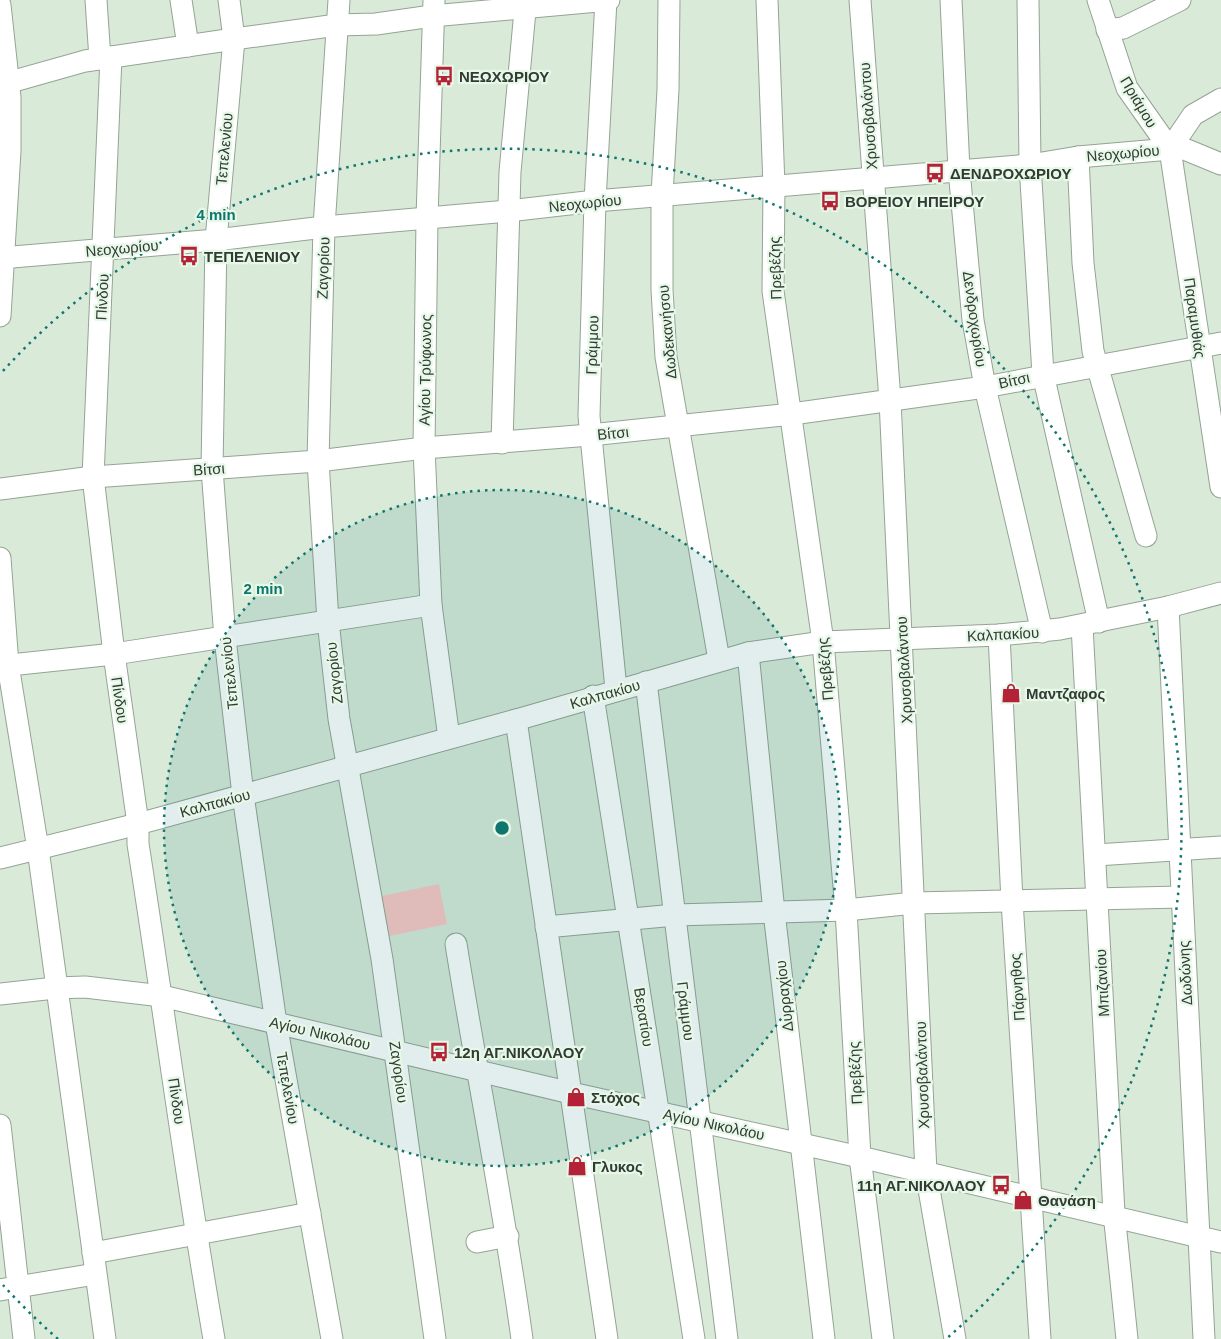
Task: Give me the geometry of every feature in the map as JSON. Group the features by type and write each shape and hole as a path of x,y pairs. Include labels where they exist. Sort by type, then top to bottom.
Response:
{"street":[{"name":"Πίνδου","path":"96,0 106,58 104,250 93,477 114,654 138,824 138,844 196,1235 214,1339"},
{"path":"181,0 188,46"},
{"name":"Τεπελενίου","path":"229,0 234,39 216,240 212,469 225,638 243,795 276,1023 332,1339"},
{"name":"Ζαγορίου","path":"340,0 324,227 318,461 328,621 339,719 382,959 396,1051 435,1339"},
{"path":"4,84 66,66 106,58 337,25 376,24 433,8 608,0"},
{"name":"Γράμμου","path":"608,0 595,201 590,435 616,689"},
{"name":"Δωδεκανήσου","path":"668,0 668,90 662,195 663,312 666,357 719,660"},
{"name":"Πρεβέζης","path":"767,0 774,186 773,291 823,642 846,910 860,1157 883,1339"},
{"name":"Χρυσοβαλάντου","path":"860,0 890,400 926,1172 954,1339"},
{"name":"Δενδροχωρίου","path":"951,0 959,170 973,320 985,387 1042,632"},
{"name":"Μπιζανίου","path":"1028,0 1030,165 1043,374 1091,624 1098,898 1114,1217 1126,1339"},
{"name":"Πριάμου","path":"1098,0 1127,88 1170,149"},
{"path":"1107,30 1123,28 1180,0"},
{"path":"0,5 10,151 1,257 0,316"},
{"path":"502,443 508,211 525,5"},
{"name":"Αγίου Τρύφωνος","path":"433,8 427,218 424,448 431,605 449,738"},
{"path":"1170,149 1193,115 1221,99"},
{"path":"1170,149 1190,150 1221,164"},
{"name":"Νεοχωρίου","path":"1,257 216,240 324,227 662,195 1030,165 1078,158 1170,149"},
{"name":"Παραμυθιάς","path":"1170,149 1198,347 1221,488"},
{"path":"1078,158 1083,263 1093,350 1146,536"},
{"name":"Βίτσι","path":"0,489 93,477 318,461 424,448 590,435 792,414 985,387 1043,374 1221,343"},
{"path":"0,558 4,665 38,849 55,988 105,1339"},
{"name":"Καλπακίου","path":"0,858 138,824 516,720 616,689 748,653 823,642 1042,632 1091,624 1221,594"},
{"path":"4,665 114,654 431,605"},
{"name":"Δωδώνης","path":"1168,607 1204,1339"},
{"name":"Πάρνηθος","path":"999,635 1012,900 1040,1339"},
{"name":"Δυρραχίου","path":"748,653 774,912 824,1339"},
{"name":"Γράμμου","path":"646,682 727,1339"},
{"name":"Βερατίου","path":"593,696 694,1339"},
{"path":"516,720 607,1339"},
{"path":"1096,855 1179,848 1221,847"},
{"path":"546,927 675,915 846,910 914,903 1181,897"},
{"path":"456,944 476,1070 508,1236 522,1339"},
{"name":"Αγίου Νικολάου","path":"0,994 55,988 107,988 162,996 571,1093 800,1143 1221,1242"},
{"path":"0,1125 9,1288 24,1339"},
{"path":"92,1253 196,1235 310,1212"},
{"path":"477,1242 508,1236"},
{"path":"9,1288 95,1274"}],"shaded area":[{"path":"439,884 447,924 385,937 377,897"}],"place":[{"name":"ΝΕΩΧΩΡΙΟΥ","path":"444,76"},
{"name":"ΔΕΝΔΡΟΧΩΡΙΟΥ","path":"935,173"},
{"name":"ΒΟΡΕΙΟΥ ΗΠΕΙΡΟΥ","path":"830,201"},
{"name":"ΤΕΠΕΛΕΝΙΟΥ","path":"189,256"},
{"name":"Μαντζαφος","path":"1011,693"},
{"name":"12η ΑΓ.ΝΙΚΟΛΑΟΥ","path":"439,1052"},
{"name":"Στόχος","path":"576,1097"},
{"name":"Γλυκος","path":"577,1166"},
{"name":"11η ΑΓ.ΝΙΚΟΛΑΟΥ","path":"1001,1185"},
{"name":"Θανάση","path":"1023,1200"}]}
